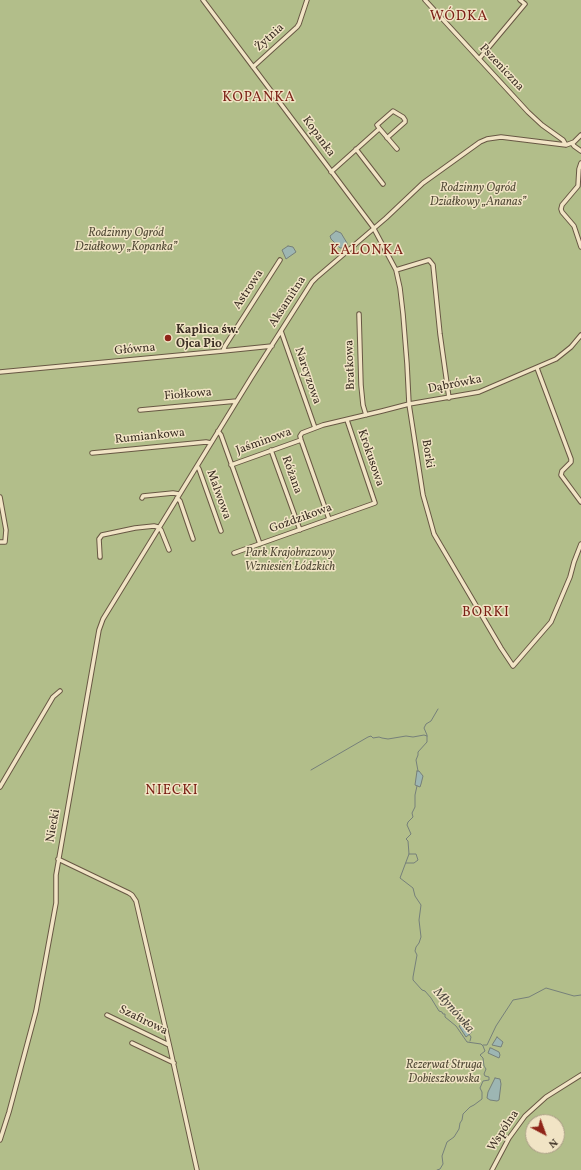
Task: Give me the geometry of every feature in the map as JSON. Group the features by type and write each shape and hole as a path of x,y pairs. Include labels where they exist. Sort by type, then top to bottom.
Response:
{"street":[{"name":"Kopanka","path":"203,0 374,229"},
{"name":"Żytnia","path":"253,67 297,27 307,0"},
{"name":"Pszeniczna","path":"425,0 528,112 566,144"},
{"path":"429,5 433,0"},
{"path":"479,59 525,4 520,0"},
{"path":"387,138 404,124 405,120 393,110 377,125 379,129 387,138 397,149"},
{"path":"331,172 379,129"},
{"path":"581,135 572,143 581,151"},
{"name":"Aksamitna","path":"159,527 313,281 374,229 423,183 482,141 501,137 566,144 572,143"},
{"path":"356,149 383,184"},
{"path":"581,163 579,169 578,186 561,209 573,224 581,247"},
{"name":"Borki","path":"374,229 396,270 400,288 408,364 409,404 423,495 434,534 513,666 551,622 570,578 581,544"},
{"name":"Astrowa","path":"223,351 280,260"},
{"path":"396,270 429,260 433,265 448,398"},
{"name":"Bratkowa","path":"359,314 360,385 366,415"},
{"name":"Narcyzowa","path":"281,331 298,384 315,428"},
{"name":"Dąbrówka","path":"366,415 409,404 480,392 556,359 566,352 581,335"},
{"name":"Główna","path":"0,372 272,346"},
{"path":"537,368 571,459 571,462 562,471 561,475 581,502"},
{"name":"Fiołkowa","path":"140,410 237,401"},
{"name":"Jaśminowa","path":"231,465 301,440 300,436 302,432 366,415"},
{"name":"Krokusowa","path":"347,420 375,503"},
{"path":"218,431 221,435 260,544"},
{"path":"301,440 329,520"},
{"name":"Rumiankowa","path":"92,453 206,442 211,443"},
{"name":"Różana","path":"271,450 300,530"},
{"name":"Malwowa","path":"197,466 221,530"},
{"path":"142,498 143,496 173,493 178,496 193,539"},
{"path":"0,497 6,530 5,542 0,542"},
{"name":"Goździkowa","path":"234,553 375,503"},
{"path":"100,557 99,539 102,535 135,528 154,526 159,527 162,531 169,550"},
{"name":"Niecki","path":"0,1140 36,1011 56,903 56,875 58,859 100,625 159,527"},
{"path":"0,787 53,697 60,691"},
{"path":"58,859 130,893 136,901 170,1045 197,1170"},
{"name":"Szafirowa","path":"107,1015 170,1045"},
{"path":"132,1043 174,1063"},
{"name":"Wspólna","path":"492,1170 519,1123 539,1103 581,1075"}],"green space":[{"name":"Park Krajobrazowy Wzniesień Łódzkich","path":"0,0 581,0 581,1170 0,1170"}],"water":[{"path":"336,231 341,233 347,243 347,245 343,248 340,248 331,239 330,236"},
{"path":"288,246 293,247 296,252 286,259 282,250"},
{"path":"417,771 419,771 423,776 420,787 415,785"},
{"path":"461,1025 471,1031 471,1033 466,1037 459,1026"},
{"path":"497,1037 503,1042 501,1047 492,1045"},
{"path":"490,1048 499,1052 499,1058 488,1053"},
{"path":"495,1078 500,1079 501,1084 499,1100 497,1101 487,1098 488,1092"}],"waterway":[{"name":"Młynówka","path":"418,771 416,760 418,752 427,742 427,735 424,728 426,724 431,721 438,709"},
{"path":"311,770 371,736 373,738 379,737 388,739 406,736 427,736"},
{"name":"Młynówka","path":"417,786 415,807 412,813 413,817 407,825 411,834 406,839 408,841 409,854 400,878 413,888 415,896 421,905 419,920 421,937 415,951 417,955 413,980 431,998 439,1011 445,1014 445,1017 456,1026 467,1042 481,1044 483,1046 485,1051 480,1055 483,1058 486,1069 484,1074 485,1076 489,1077 489,1080 483,1081 480,1088 482,1092 482,1099 463,1114 459,1129 454,1137 447,1142 442,1156 443,1164 440,1169 437,1170"},
{"name":"Młynówka","path":"406,863 414,863 418,860 416,854 409,854"},
{"path":"483,1045 487,1045 496,1026 513,1000 529,997 546,988 574,996 581,995"},
{"path":"469,1034 471,1037 470,1041"}],"place":[{"name":"Kaplica św. Ojca Pio","path":"168,338"}],"district":[{"name":"WÓDKA","path":"459,17"},
{"name":"KOPANKA","path":"259,98"},
{"name":"KALONKA","path":"367,251"},
{"name":"BORKI","path":"486,613"},
{"name":"NIECKI","path":"172,791"}],"park label":[{"name":"Rodzinny Ogród Działkowy „Ananas”","path":"478,196"},
{"name":"Rodzinny Ogród Działkowy „Kopanka”","path":"126,241"},
{"name":"Rezerwat Struga Dobieszkowska","path":"444,1073"}]}
